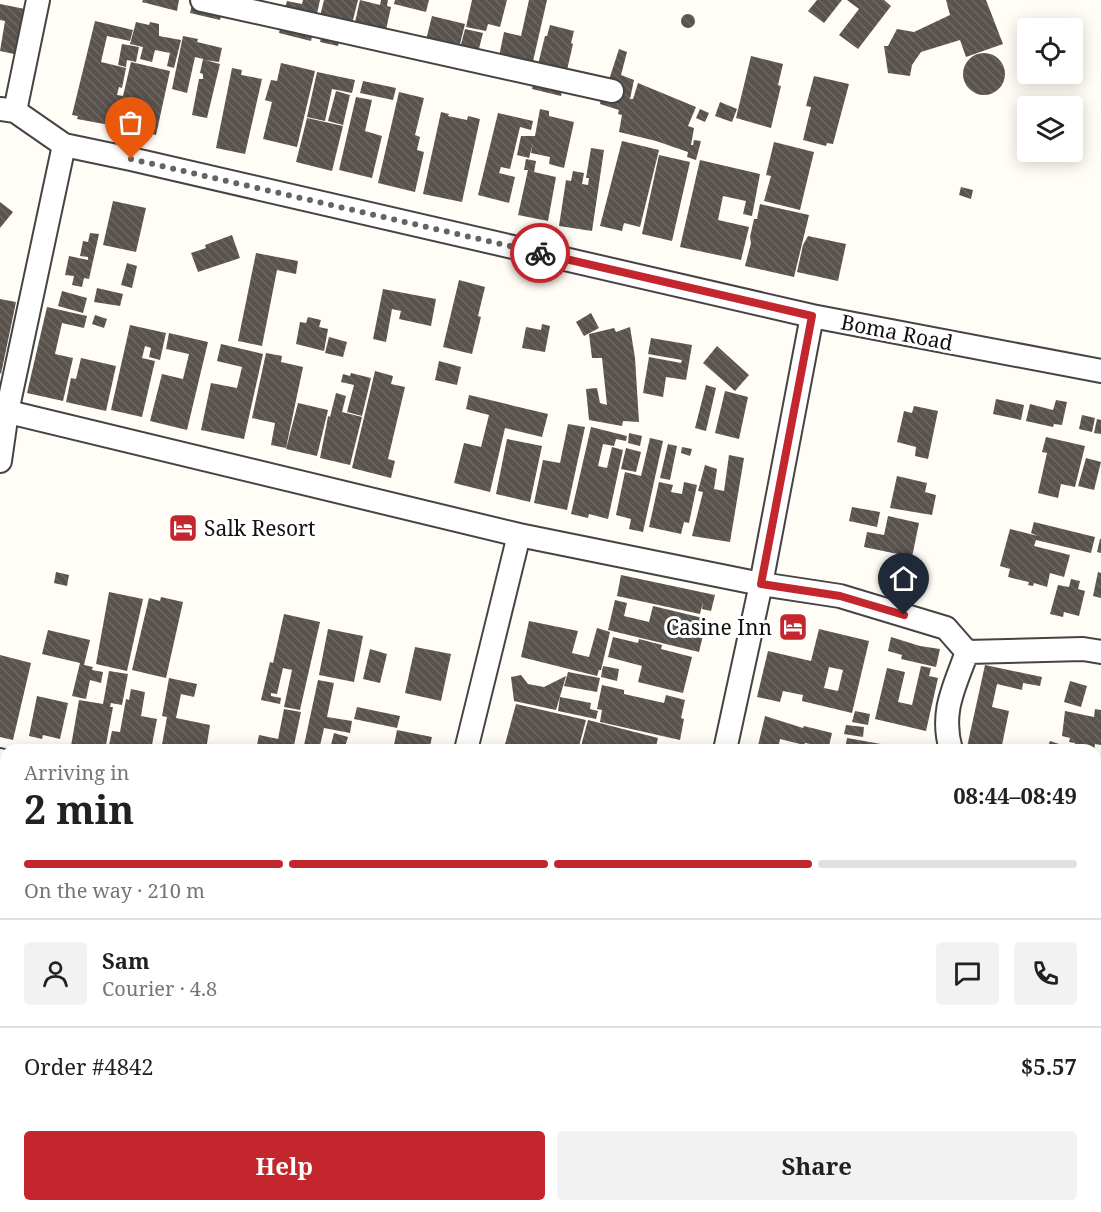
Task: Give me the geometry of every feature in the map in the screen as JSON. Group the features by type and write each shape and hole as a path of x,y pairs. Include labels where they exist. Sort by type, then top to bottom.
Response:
{"street":[{"path":"7,110 38,0"},
{"path":"202,0 612,91"},
{"name":"Boma Road","path":"7,110 64,145 143,161 812,316 1101,371"},
{"path":"0,460 4,411 64,145"},
{"path":"725,744 761,584 812,316"},
{"path":"4,411 519,536 761,584 840,596 946,628 967,652"},
{"path":"467,744 519,536"},
{"path":"967,652 1083,649 1101,652"},
{"path":"949,744 946,711 967,652"}],"building":[{"path":"143,0 179,0 177,11 142,2"},
{"path":"193,0 225,0 220,20 190,13"},
{"path":"303,0 320,0 311,41 279,33 287,1 302,4"},
{"path":"324,0 358,0 347,44 339,42 338,46 320,42 321,38 315,37"},
{"path":"360,0 380,5 381,0 388,0 387,6 391,7 382,48 351,40"},
{"path":"395,0 429,0 426,12 394,4"},
{"path":"472,0 507,0 500,27 488,24 486,31 466,27"},
{"path":"529,0 547,0 528,83 495,76 504,32 521,36"},
{"path":"817,0 842,0 824,23 808,11"},
{"path":"847,0 884,0 891,6 858,49 839,35 859,9"},
{"path":"946,0 986,0 1003,44 966,57 960,40 921,52 912,65 910,76 888,73 884,46 888,46 897,29 914,32 950,15"},
{"path":"0,4 25,9 14,54 0,51 5,21 0,20"},
{"path":"685,14 691,14 695,21 691,28 685,28 681,24 681,18"},
{"path":"432,16 465,24 454,68 421,60"},
{"path":"95,21 133,30 130,41 107,36 101,62 126,68 122,88 119,87 117,95 123,96 131,62 170,71 156,135 117,126 120,112 115,126 77,119 78,116 72,115"},
{"path":"136,22 149,25 150,22 159,24 159,36 181,40 174,68 167,66 170,53 155,50 152,62 140,59 143,47 130,44"},
{"path":"550,25 574,31 561,96 532,89 545,36 547,36"},
{"path":"465,29 483,33 474,68 456,64"},
{"path":"183,36 222,48 219,62 205,60 220,64 207,118 192,115 199,79 203,79 203,74 200,73 203,59 195,57 187,93 172,89"},
{"path":"122,44 139,47 136,62 127,60 126,67 118,65"},
{"path":"619,49 627,52 621,75 634,80 630,99 633,99 638,83 696,107 688,126 694,128 691,145 694,140 701,141 696,160 687,157 688,152 619,132 622,115 618,114 619,110 600,104 604,83 608,83"},
{"path":"984,53 999,59 1005,74 999,89 984,95 969,89 963,74 969,59"},
{"path":"751,56 783,64 778,85 781,86 771,128 736,118"},
{"path":"281,63 315,71 297,147 263,139 272,102 265,100 271,80 277,81"},
{"path":"232,68 242,70 241,75 262,79 245,154 216,148"},
{"path":"317,72 355,80 352,93 332,89 325,121 307,117"},
{"path":"814,76 849,84 833,144 827,143 826,146 803,140 811,107 806,106"},
{"path":"363,81 396,88 393,100 360,93"},
{"path":"336,91 350,95 343,125 328,121"},
{"path":"399,92 424,98 415,135 420,137 417,150 424,152 415,192 378,183"},
{"path":"356,97 372,100 365,131 382,136 372,178 339,170"},
{"path":"720,102 737,109 732,122 715,116"},
{"path":"540,109 549,111 549,116 574,122 564,168 549,164 550,157 531,153 533,143 529,158 517,155 521,136 535,136"},
{"path":"700,109 709,113 705,122 696,118"},
{"path":"441,112 467,120 468,116 480,119 462,202 423,194"},
{"path":"498,113 533,121 531,130 520,127 510,169 501,167 499,173 515,177 509,203 478,195"},
{"path":"307,118 343,126 332,171 296,162"},
{"path":"622,141 659,150 640,227 624,223 622,231 600,226"},
{"path":"774,142 814,152 800,210 764,201 771,176 766,175"},
{"path":"591,148 604,150 592,231 559,226 566,180 571,181 573,171 584,173 582,184 588,185 589,178 586,178"},
{"path":"659,155 690,162 672,241 642,234"},
{"path":"526,159 536,161 534,172 556,177 548,221 518,215 528,170 524,170"},
{"path":"700,160 760,174 752,216 743,214 746,201 723,196 718,220 749,227 741,260 680,247"},
{"path":"961,187 973,190 971,199 959,195"},
{"path":"113,201 146,208 136,252 103,245"},
{"path":"0,202 13,212 0,228"},
{"path":"760,204 809,215 794,277 745,266 754,219 757,219"},
{"path":"90,233 99,234 89,279 84,278 82,287 72,285 74,276 65,275 69,256 88,260 88,257 80,256 83,241 88,242"},
{"path":"232,235 240,258 198,272 191,253"},
{"path":"808,236 846,244 838,281 797,272 803,245"},
{"path":"256,253 298,261 296,274 277,270 262,346 238,341"},
{"path":"127,263 137,266 132,288 121,285"},
{"path":"459,280 485,287 472,354 443,347"},
{"path":"97,288 123,294 120,306 94,302"},
{"path":"383,289 436,299 431,326 399,319 401,311 392,309 386,342 373,339"},
{"path":"62,291 87,298 83,313 58,306"},
{"path":"0,299 16,302 1,374 0,373"},
{"path":"47,307 87,316 84,328 62,323 55,354 73,358 63,401 27,393"},
{"path":"591,313 599,328 584,336 576,322"},
{"path":"95,315 107,319 104,328 92,324"},
{"path":"308,317 321,320 319,327 328,329 324,351 296,344 300,322 306,323"},
{"path":"542,324 550,326 545,352 522,348 526,327 541,330"},
{"path":"130,325 166,333 160,360 149,357 151,348 145,346 142,358 155,361 142,417 111,410"},
{"path":"630,327 635,358 639,422 623,421 622,426 589,420 586,389 597,388 600,403 607,405 602,358 592,358 589,334 614,328 616,332"},
{"path":"169,333 208,342 187,430 150,421 162,374 183,379 189,354 166,349"},
{"path":"329,337 347,342 343,357 325,353"},
{"path":"651,338 692,345 686,380 666,377 663,397 643,393 649,357 681,363 682,360 648,354"},
{"path":"221,344 263,354 244,439 201,430 211,383 237,388 242,367 217,361"},
{"path":"717,346 749,375 735,391 703,363"},
{"path":"266,353 282,356 281,362 303,367 286,448 271,445 275,423 252,418"},
{"path":"81,358 116,366 106,411 66,402 71,378 76,379"},
{"path":"439,361 461,367 457,385 435,380"},
{"path":"375,371 393,376 391,384 405,387 388,459 395,461 391,478 352,468"},
{"path":"351,373 371,378 362,416 347,412 354,385 341,382 343,374 350,376"},
{"path":"706,385 716,388 706,431 695,428"},
{"path":"725,391 748,397 739,439 715,433"},
{"path":"336,393 346,396 342,412 362,417 350,465 320,458 328,416 330,417"},
{"path":"469,395 548,414 542,437 505,428 490,492 454,483 464,443 481,447 489,415 466,409"},
{"path":"996,399 1024,405 1021,420 993,414"},
{"path":"1056,400 1067,402 1062,425 1054,424 1053,427 1026,421 1030,404 1053,410"},
{"path":"298,403 328,410 317,456 286,449"},
{"path":"914,406 938,411 928,459 915,456 916,447 897,442 904,411 912,413"},
{"path":"1082,415 1095,418 1092,432 1079,429"},
{"path":"1097,419 1101,420 1101,434 1094,433"},
{"path":"568,424 585,427 567,510 534,503 543,460 560,463"},
{"path":"591,427 627,436 626,441 616,439 614,446 603,444 598,466 607,468 612,447 623,450 608,519 589,514 588,518 571,514"},
{"path":"629,433 642,436 640,446 628,443"},
{"path":"1046,437 1085,446 1075,487 1061,484 1058,498 1038,493 1047,453 1042,452"},
{"path":"650,438 663,441 643,532 629,529 631,519 616,515 625,472 641,476"},
{"path":"507,439 542,446 530,502 496,494"},
{"path":"668,444 677,446 670,480 660,478"},
{"path":"682,447 692,449 690,456 681,453"},
{"path":"626,448 641,452 636,472 621,469"},
{"path":"729,455 744,458 730,542 692,536 703,492 698,491 705,465 717,469 714,489 724,491"},
{"path":"1086,458 1101,462 1094,490 1078,486"},
{"path":"897,476 927,483 925,492 936,495 932,515 890,508"},
{"path":"659,482 673,485 671,492 682,494 684,482 697,485 689,523 684,522 681,534 649,527"},
{"path":"852,507 880,512 877,527 849,521"},
{"path":"888,516 919,523 912,557 864,547 867,532 884,535"},
{"path":"1034,522 1095,537 1091,553 1036,540 1034,546 1070,555 1064,577 1050,573 1047,587 1034,583 1033,586 1028,585 1029,582 1008,577 1010,569 1000,566 1010,529 1038,536 1031,533"},
{"path":"1101,539 1101,553 1097,552"},
{"path":"56,572 69,575 67,586 54,583"},
{"path":"1098,572 1101,573 1101,598 1093,596"},
{"path":"621,575 715,595 711,611 702,609 703,602 700,614 617,596"},
{"path":"1071,579 1080,581 1078,589 1085,591 1079,616 1064,612 1063,617 1050,614 1058,585 1069,587"},
{"path":"109,592 143,599 127,671 96,664"},
{"path":"161,597 183,602 166,678 132,670 149,598 160,601"},
{"path":"615,600 627,603 624,616 649,622 653,606 707,619 699,652 608,630"},
{"path":"284,614 320,622 300,710 284,707 292,670 283,668 277,694 271,693 271,696 281,698 280,704 261,700 270,662 273,663"},
{"path":"529,621 578,631 572,653 589,657 597,628 610,632 601,670 597,676 521,657"},
{"path":"328,629 363,636 354,682 319,675"},
{"path":"819,629 869,641 852,713 802,701 803,695 783,691 780,702 757,697 768,651 811,661","holes":["829,667 843,670 838,691 824,688"]},
{"path":"48,630 90,640 84,665 93,667 92,670 103,672 101,683 90,680 86,699 72,696 80,663 42,654"},
{"path":"613,637 638,643 639,639 662,645 661,649 692,657 683,693 638,682 642,666 608,657"},
{"path":"891,637 920,646 940,649 936,667 901,659 902,655 888,651"},
{"path":"415,647 451,654 441,701 405,693"},
{"path":"370,649 387,654 380,683 363,679"},
{"path":"0,655 31,663 13,740 0,737"},
{"path":"985,665 1042,677 1040,686 1023,683 1022,690 997,684 992,707 1009,711 1002,744 968,744"},
{"path":"603,666 619,669 617,681 601,677"},
{"path":"921,666 931,668 929,676 938,678 926,731 875,719 887,668 905,672 898,702 912,705"},
{"path":"109,671 128,674 122,705 111,703 110,707 113,707 106,744 71,744 79,700 103,704"},
{"path":"568,672 600,678 597,692 564,686"},
{"path":"521,675 528,684 544,687 566,676 556,710 514,701 511,677"},
{"path":"169,678 197,684 194,697 181,694 176,718 210,725 207,744 162,744 167,717 162,716"},
{"path":"318,680 334,683 327,717 352,721 350,733 324,728 320,744 304,744"},
{"path":"1070,681 1087,686 1081,707 1064,702"},
{"path":"602,685 624,690 624,694 664,703 666,695 685,700 680,740 600,722 602,710 597,709"},
{"path":"131,689 145,692 141,716 157,719 152,744 109,744 112,731 120,732 126,699 129,700"},
{"path":"37,696 68,703 60,739 43,735 42,739 29,736"},
{"path":"560,697 591,703 590,709 598,711 596,719 558,711"},
{"path":"516,704 586,720 580,744 505,744"},
{"path":"357,707 400,716 397,728 354,719"},
{"path":"284,709 301,712 294,744 257,744 259,735 278,739"},
{"path":"1095,709 1101,710 1101,744 1075,744 1069,742 1070,738 1062,736 1065,711 1094,717"},
{"path":"855,711 870,714 868,725 852,722"},
{"path":"765,716 803,728 804,726 832,733 829,744 800,744 780,739 779,744 758,744"},
{"path":"588,720 658,738 656,744 582,744"},
{"path":"846,725 864,727 863,737 844,734"},
{"path":"397,730 432,737 430,744 394,744"},
{"path":"334,733 348,737 346,744 331,744"},
{"path":"847,738 881,744 846,744"}],"way so far":[{"path":"131,159 540,253"}],"place":[{"name":"Salk Resort","path":"183,528"},
{"name":"Casine Inn","path":"793,627"}],"route":[{"path":"540,253 812,316 761,584 840,596 904,615"}]}
